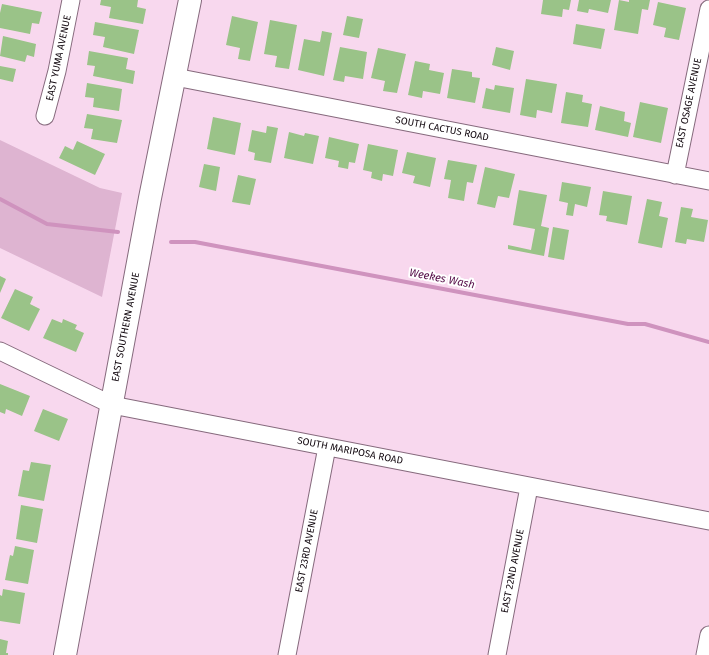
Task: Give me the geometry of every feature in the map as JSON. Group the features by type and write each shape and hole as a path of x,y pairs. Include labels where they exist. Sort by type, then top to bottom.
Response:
{"main road":[{"name":"EAST SOUTHERN AVENUE","path":"65,655 146,220 190,0"}],"street":[{"name":"EAST YUMA AVENUE","path":"46,116 58,71 71,0"},
{"name":"EAST OSAGE AVENUE","path":"675,175 709,9"},
{"name":"SOUTH CACTUS ROAD","path":"175,77 709,181"},
{"name":"SOUTH MARIPOSA ROAD","path":"0,351 112,405 709,521"},
{"name":"EAST 23RD AVENUE","path":"287,655 327,447"},
{"name":"EAST 22ND AVENUE","path":"497,655 529,487"},
{"path":"705,655 709,635"}],"shaded area":[{"path":"0,140 100,188 122,193 102,297 0,248"}],"building":[{"path":"101,0 138,0 137,7 146,9 143,24 109,18 111,7 100,5"},
{"path":"543,0 571,0 569,10 563,9 562,17 541,14"},
{"path":"579,0 611,0 608,13 589,9 588,13 577,11"},
{"path":"619,0 629,2 629,0 650,0 648,10 642,9 638,34 614,30"},
{"path":"658,2 686,8 679,40 664,37 666,28 653,25"},
{"path":"2,4 42,12 39,24 32,23 30,34 0,28 0,13"},
{"path":"232,16 258,22 250,61 238,59 240,48 226,45"},
{"path":"347,16 363,19 359,38 343,35"},
{"path":"270,20 297,25 289,69 275,67 277,56 264,54"},
{"path":"95,22 139,30 134,54 103,47 105,37 93,35"},
{"path":"576,24 605,29 601,49 573,44"},
{"path":"322,31 332,33 324,76 298,70 304,39 320,42"},
{"path":"3,36 36,44 34,57 27,55 25,62 0,56"},
{"path":"340,47 367,52 363,79 345,76 344,82 333,80"},
{"path":"496,47 514,51 510,70 492,65"},
{"path":"378,48 406,54 397,93 383,91 385,81 371,78"},
{"path":"89,51 128,58 126,69 135,71 133,84 93,76 95,66 87,65"},
{"path":"415,61 430,64 429,70 444,73 440,94 423,91 422,98 408,95"},
{"path":"0,66 16,69 13,82 0,79"},
{"path":"452,69 472,72 472,77 480,78 475,103 447,98"},
{"path":"526,79 557,84 552,113 537,110 536,118 520,115"},
{"path":"87,83 122,89 119,111 93,107 94,98 85,97"},
{"path":"495,85 514,88 510,113 482,108 486,88 494,90"},
{"path":"566,92 583,95 582,102 592,104 588,127 561,123"},
{"path":"640,102 668,108 661,143 633,137"},
{"path":"600,106 625,112 624,121 631,123 628,137 595,130"},
{"path":"87,114 122,120 117,143 91,139 93,129 84,128"},
{"path":"213,117 241,123 235,155 207,149"},
{"path":"267,126 278,128 271,163 254,160 255,153 248,151 252,130 266,133"},
{"path":"289,132 304,136 305,133 319,136 313,164 284,158"},
{"path":"329,137 359,144 355,163 349,162 348,169 338,167 339,161 325,158"},
{"path":"77,141 105,154 95,175 59,158 65,146 73,150"},
{"path":"368,144 398,150 393,176 383,174 382,181 371,178 372,172 363,170"},
{"path":"407,152 436,158 430,187 413,183 415,176 402,173"},
{"path":"448,160 477,165 473,183 467,182 464,201 448,198 451,180 444,179"},
{"path":"204,164 220,167 216,191 199,187"},
{"path":"485,167 515,174 509,198 498,196 495,208 477,204"},
{"path":"238,175 256,179 250,205 232,202"},
{"path":"562,182 591,187 587,207 575,204 573,216 566,215 568,203 559,201"},
{"path":"519,190 547,195 541,226 549,228 544,256 508,249 508,245 531,250 535,229 513,225"},
{"path":"603,191 632,196 627,225 606,221 607,216 599,215"},
{"path":"647,199 662,202 659,216 668,218 662,248 638,243"},
{"path":"681,207 693,209 691,217 708,220 704,242 687,239 686,244 675,242"},
{"path":"553,227 569,230 564,260 548,257"},
{"path":"0,276 6,279 0,293"},
{"path":"15,289 33,297 30,304 40,309 29,331 1,318"},
{"path":"52,319 62,323 63,319 77,325 75,329 84,333 76,352 43,338"},
{"path":"0,384 30,396 22,416 6,409 5,414 0,412"},
{"path":"43,409 68,419 59,441 34,431"},
{"path":"31,462 51,465 44,501 18,496 23,470 29,471"},
{"path":"21,505 43,509 37,543 16,539"},
{"path":"15,546 34,550 28,584 5,580 10,555 13,556"},
{"path":"3,589 25,593 20,624 0,621 0,595 2,596"},
{"path":"0,639 8,641 6,653 8,653 8,655 0,655"}],"waterway":[{"name":"Weekes Wash","path":"0,199 47,224 118,232"},
{"name":"Weekes Wash","path":"171,242 195,242 628,324 645,324 709,342"}]}
